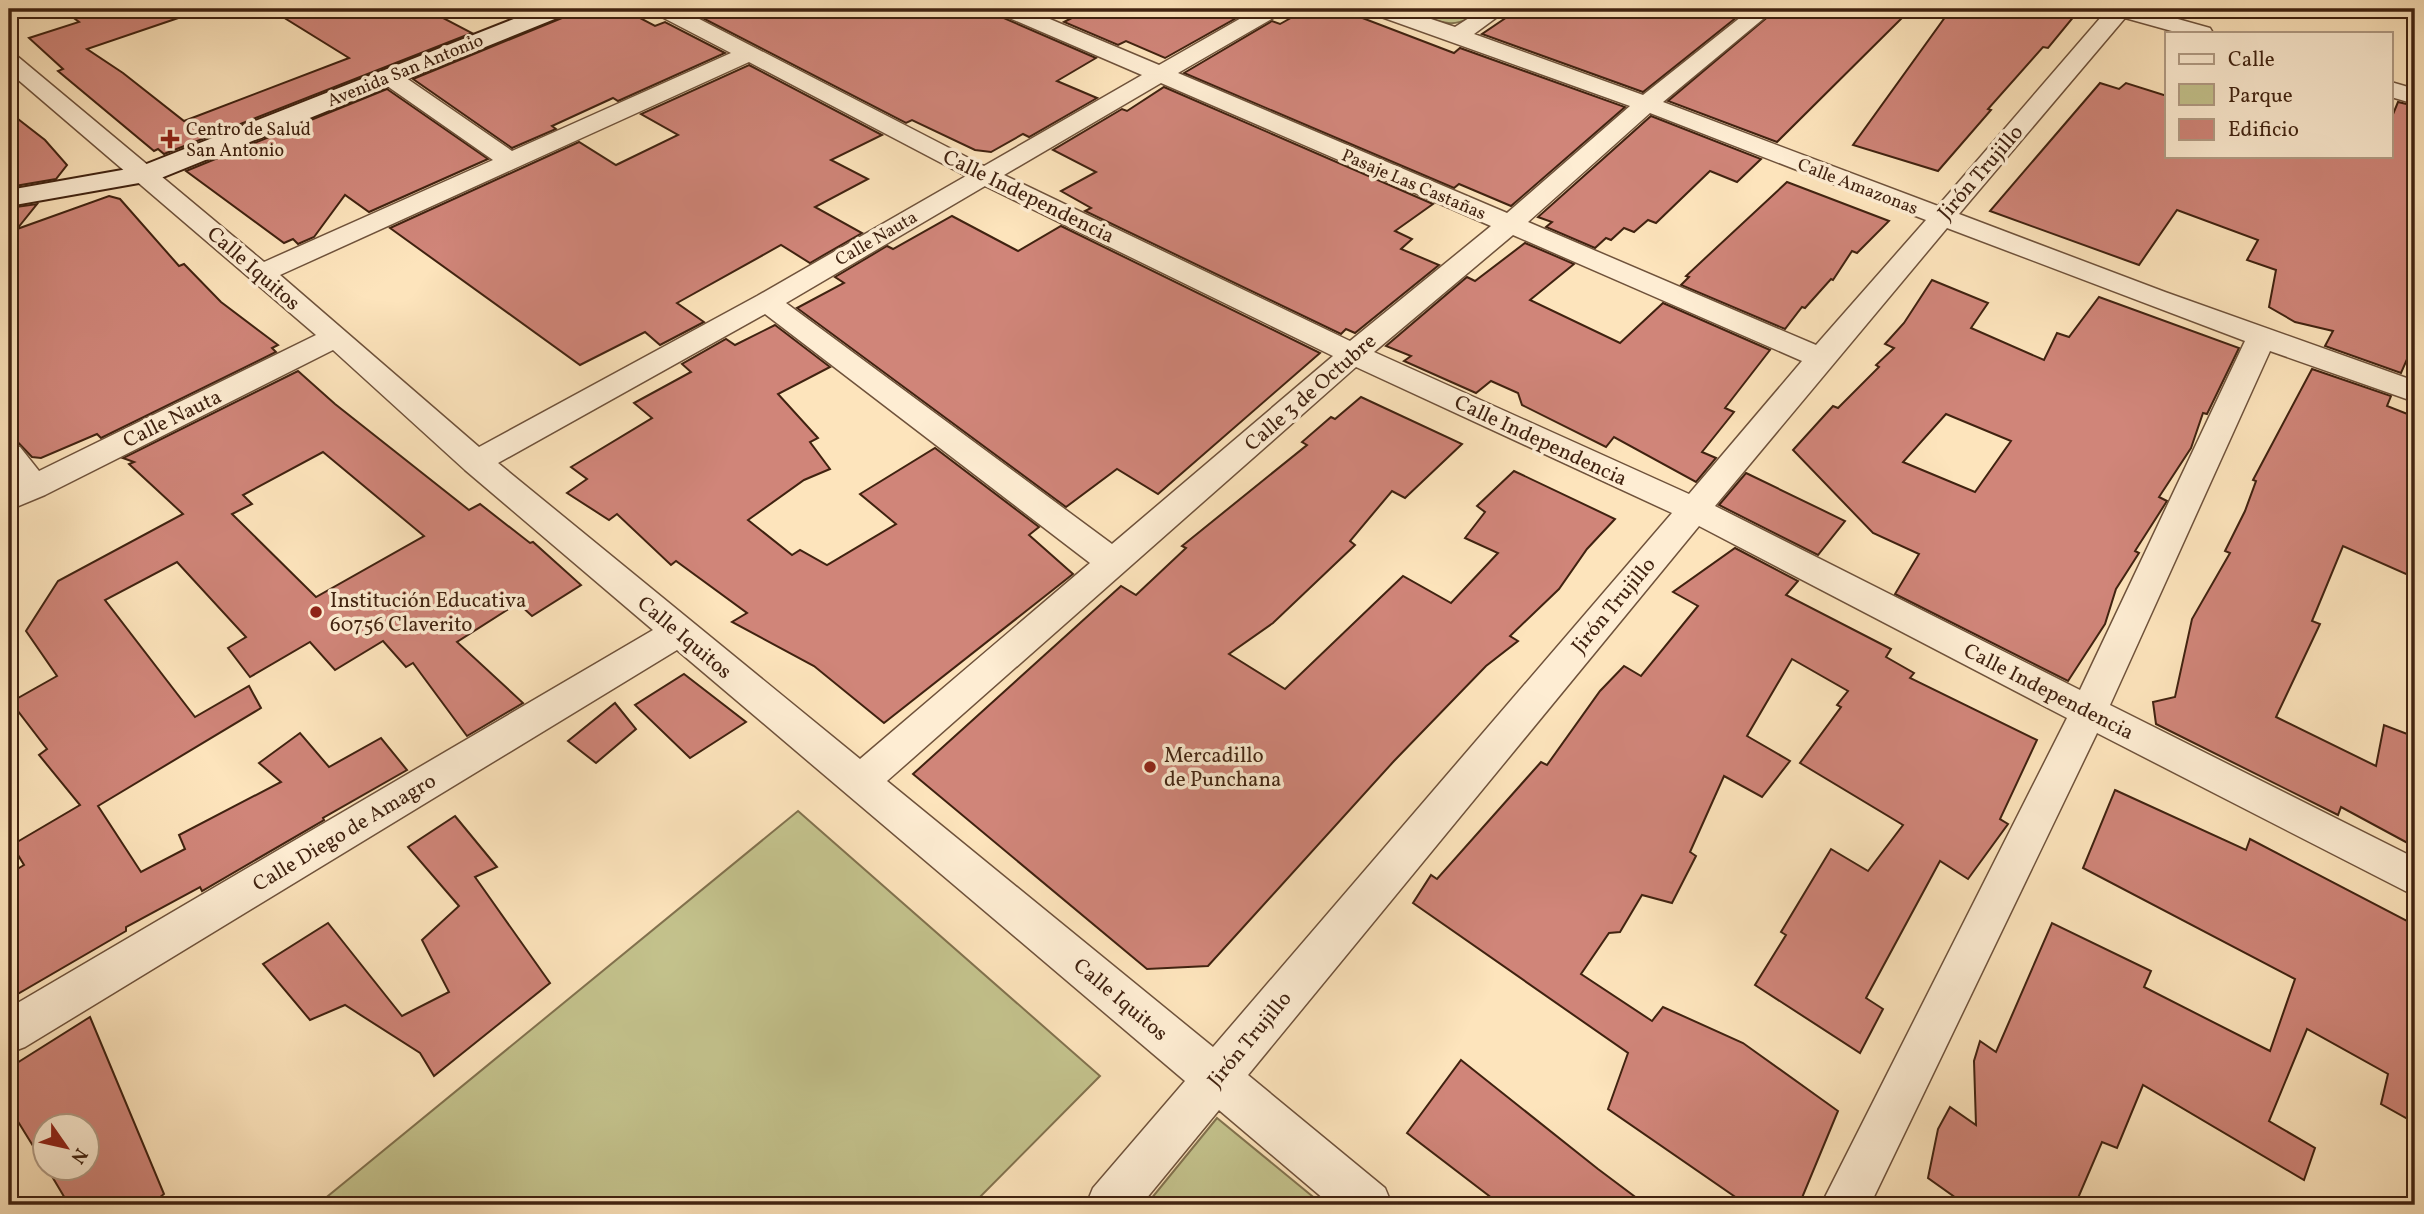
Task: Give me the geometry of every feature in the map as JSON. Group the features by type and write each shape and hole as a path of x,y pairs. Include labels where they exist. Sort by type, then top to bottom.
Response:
{"main road":[{"name":"Avenida San Antonio","path":"9,198 146,174 559,9"}],"street":[{"name":"Calle Independencia","path":"664,9 983,175 1353,354 1693,509 2415,878"},
{"name":"Pasaje Las Castañas","path":"1008,9 1821,358"},
{"name":"Calle Nauta","path":"476,462 767,302 1272,9"},
{"name":"Calle Amazonas","path":"1381,9 1645,105 2261,339 2415,392"},
{"path":"1458,35 1497,9"},
{"name":"Calle 3 de Octubre","path":"861,781 1353,354 1509,225 1645,105 1764,9"},
{"path":"2120,9 2199,32"},
{"name":"Jirón Trujillo","path":"1110,1205 1693,509 2120,9"},
{"path":"260,274 750,53"},
{"name":"Calle Iquitos","path":"9,61 336,337 476,462 1368,1205"},
{"path":"388,76 512,162"},
{"path":"2392,89 2415,97"},
{"path":"767,302 1112,562"},
{"name":"Calle Nauta","path":"21,493 336,337"},
{"path":"1845,1205 2089,711 2261,339"},
{"path":"9,455 21,493"},
{"name":"Calle Diego de Amagro","path":"9,1032 678,632"}],"green space":[{"path":"1404,9 1486,9 1463,21 1446,23"},
{"path":"798,811 1100,1076 972,1205 317,1205"},
{"path":"1217,1118 1323,1205 1146,1205"}],"building":[{"path":"62,9 189,9 190,14 87,49 123,73 184,121 349,58 270,9 426,9 472,33 164,154 158,149 154,151 58,71 63,69 29,38 79,22"},
{"path":"596,9 623,9 655,26 665,22 725,53 618,101 613,98 552,126 556,129 512,148 413,79 579,11 583,14"},
{"path":"983,9 1096,58 1057,81 1097,98 1029,137 1023,134 991,152 975,150 912,120 906,123 689,11"},
{"path":"1089,9 1240,9 1247,12 1165,58 1126,41 1118,45 1064,22"},
{"path":"1307,9 1339,9 1454,53 1460,48 1625,107 1511,206 1459,184 1454,188 1184,73 1272,21 1280,24"},
{"path":"1519,9 1747,9 1643,92 1482,34"},
{"path":"1777,9 1911,9 1777,142 1668,101"},
{"path":"1951,9 2080,9 2048,48 2043,47 1988,109 1991,110 1938,171 1853,145"},
{"path":"749,65 882,135 831,160 868,179 815,207 862,233 810,263 781,245 677,303 704,322 660,345 645,332 580,365 390,228 579,142 616,165 678,135 641,114"},
{"path":"2100,83 2119,89 2126,83 2165,95 2165,158 2392,158 2392,117 2398,102 2415,106 2415,341 2401,373 2325,346 2333,331 2295,322 2269,307 2276,270 2247,260 2258,240 2177,210 2139,265 1990,211"},
{"path":"1164,87 1433,204 1395,231 1412,239 1401,249 1439,265 1355,333 1346,329 1341,334 1085,211 1091,208 1061,191 1096,172 1053,150 1122,109 1127,111"},
{"path":"387,89 488,159 369,212 345,195 314,237 298,244 293,239 284,243 186,171"},
{"path":"9,112 45,140 67,165 56,179 9,187"},
{"path":"1651,116 1761,159 1737,182 1710,171 1656,223 1648,220 1634,232 1624,228 1611,240 1606,238 1595,248 1546,227 1552,222 1538,217"},
{"path":"1787,182 1889,221 1857,253 1852,251 1833,280 1831,279 1805,308 1802,307 1785,329 1681,285 1689,277 1686,276"},
{"path":"109,196 120,199 179,266 184,264 221,302 278,345 272,348 276,352 101,438 97,434 41,458 32,457 9,433 9,208 37,204 17,229"},
{"path":"952,216 1018,251 1061,226 1320,353 1158,494 1117,469 1066,507 797,308 844,283 835,277 887,246 893,249"},
{"path":"1525,243 1574,264 1530,300 1620,343 1663,303 1770,350 1725,408 1734,412 1702,452 1716,458 1696,482 1614,437 1606,447 1522,405 1518,393 1491,381 1476,393 1404,361 1411,356 1386,346 1467,277 1475,281"},
{"path":"1932,280 1988,303 1971,328 2044,360 2057,333 2069,337 2099,297 2239,348 2207,414 2203,413 2191,448 2159,497 2167,501 2135,551 2139,553 2116,589 2105,624 2068,681 1895,594 1919,554 1873,533 1793,450 1833,406 1838,408 1879,367 1876,365 1894,348 1885,344 1904,323","holes":["1946,414 2011,441 1975,492 1903,462"]},
{"path":"775,325 830,367 778,394 818,438 810,442 830,469 804,480 748,520 792,555 800,550 827,565 896,524 860,494 935,448 1039,527 1029,535 1073,574 884,723 814,666 732,622 747,613 676,561 671,565 617,514 609,520 567,493 587,479 571,467 652,418 634,403 691,372 682,364 726,339 735,345"},
{"path":"2312,369 2391,396 2387,406 2415,417 2415,578 2343,546 2312,621 2320,624 2276,717 2376,766 2384,725 2415,737 2415,847 2341,807 2338,815 2156,724 2153,702 2175,697 2192,619 2230,553 2225,551 2245,511 2256,481 2253,480"},
{"path":"298,371 335,404 469,510 480,504 530,543 533,542 581,585 532,616 518,603 457,642 523,703 467,736 413,663 406,667 383,641 335,670 310,642 250,677 228,648 246,637 177,562 105,600 195,717 249,686 261,708 98,806 141,872 185,849 179,835 281,782 259,763 300,733 329,767 381,738 407,770 202,891 200,887 126,927 126,931 9,999 9,874 24,865 12,845 80,805 39,755 47,749 11,702 57,676 26,631 58,581 183,514 129,464 134,462 123,458","holes":["323,452 424,536 316,597 232,514 252,504 243,495"]},
{"path":"1361,397 1462,444 1405,498 1392,491 1350,541 1355,545 1273,623 1229,654 1285,689 1403,576 1451,603 1498,553 1465,538 1485,512 1477,506 1514,471 1615,519 1587,549 1559,589 1510,636 1518,641 1486,666 1394,761 1208,966 1147,969 913,774 1121,586 1136,595 1186,548 1182,546 1307,445 1302,442 1331,417 1335,419"},
{"path":"1746,473 1845,521 1818,555 1719,505"},
{"path":"1735,548 1798,581 1786,595 1891,649 1886,657 1914,673 1910,678 2037,740 2000,819 2008,824 1968,879 1940,861 1866,998 1883,1009 1860,1053 1755,985 1786,935 1781,932 1831,849 1868,871 1903,825 1800,763 1841,707 1837,705 1848,691 1792,659 1747,736 1790,761 1762,797 1724,776 1690,852 1696,856 1672,903 1642,895 1620,932 1609,933 1581,974 1652,1021 1663,1007 1743,1043 1838,1111 1799,1205 1747,1205 1608,1109 1628,1053 1413,903 1431,875 1437,879 1541,762 1547,765 1600,691 1624,666 1641,676 1698,606 1673,592"},
{"path":"684,674 746,722 690,758 635,705"},
{"path":"615,703 636,729 596,763 568,741"},
{"path":"2115,790 2246,850 2250,839 2415,925 2415,1123 2381,1104 2388,1074 2307,1029 2269,1121 2315,1148 2304,1180 2143,1085 2117,1148 2102,1142 2075,1205 1966,1205 1928,1178 1938,1129 1950,1107 1976,1125 1974,1061 1980,1041 1996,1052 2052,923 2151,971 2144,987 2270,1051 2295,979 2083,868"},
{"path":"455,816 497,867 475,877 550,983 434,1076 420,1053 345,1005 310,1020 263,964 328,923 402,1016 449,992 422,940 459,906 408,847"},
{"path":"90,1017 164,1194 150,1205 69,1205 55,1182 102,1182 102,1112 32,1112 32,1144 9,1107 9,1068"},
{"path":"1461,1060 1646,1205 1501,1205 1407,1133"}],"place":[{"name":"Centro de Salud San Antonio","path":"170,139"},
{"name":"Institución Educativa 60756 Claverito","path":"316,612"},
{"name":"Mercadillo de Punchana","path":"1150,767"}]}
